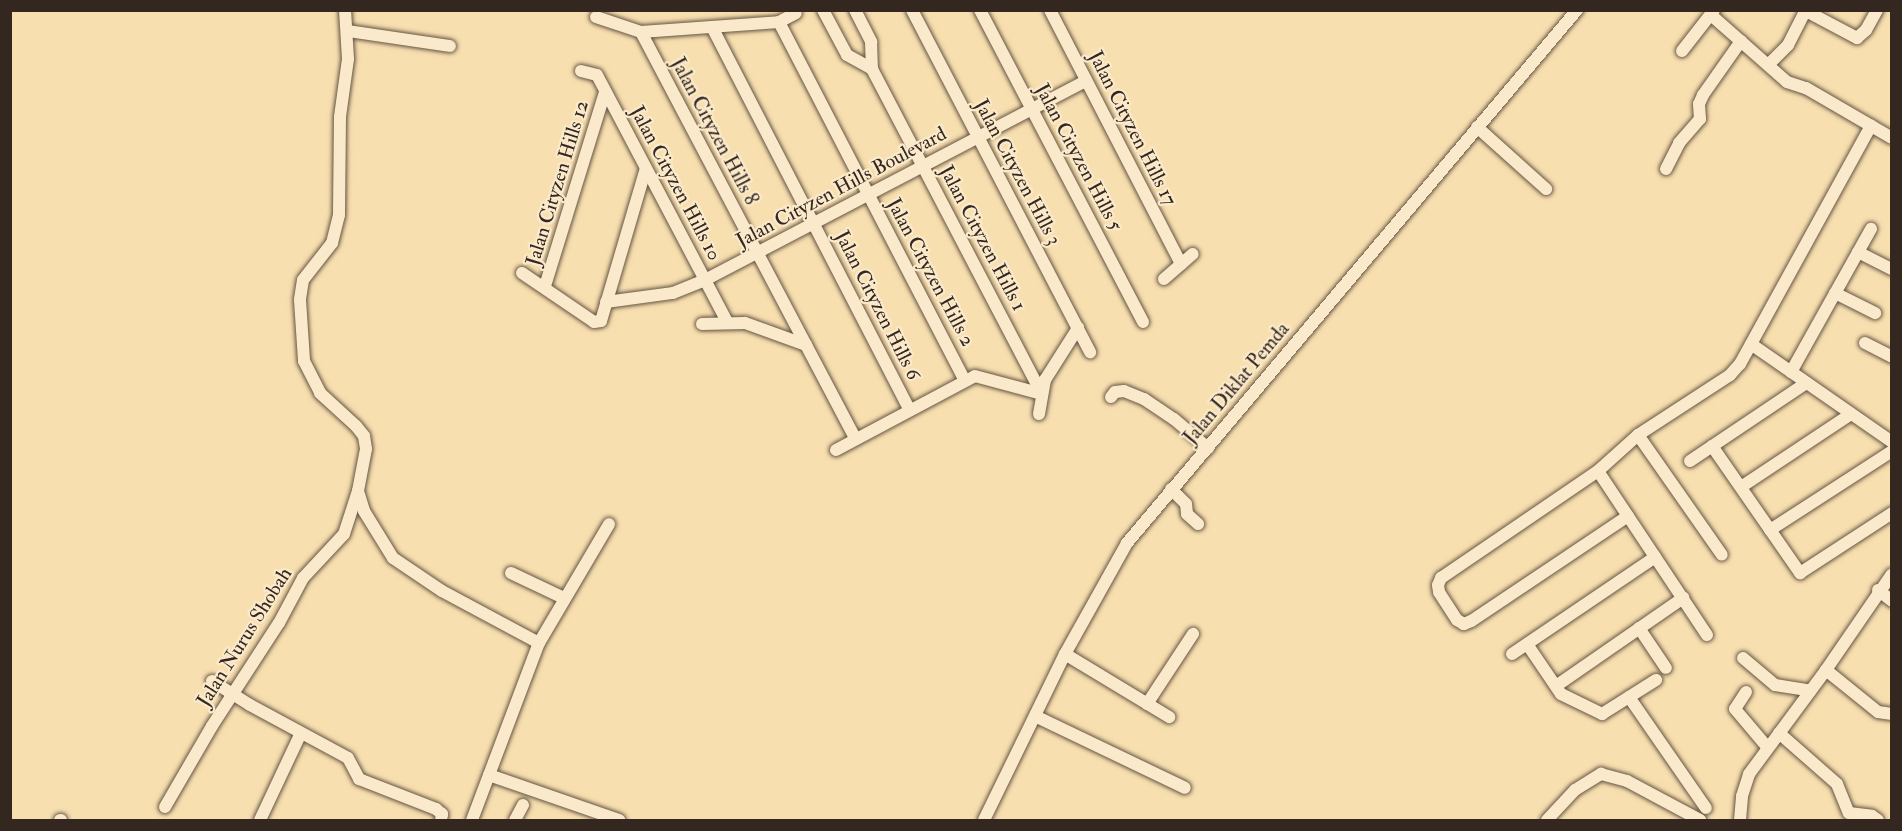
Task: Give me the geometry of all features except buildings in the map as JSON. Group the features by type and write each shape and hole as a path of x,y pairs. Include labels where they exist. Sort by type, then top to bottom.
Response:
{"street":[{"name":"Jalan Nurus Shobah","path":"165,807 231,694 279,623 308,571 344,534 358,491 366,449 364,436 320,393 310,377 304,361 300,300 303,280 332,243 339,215 340,117 348,59 345,10"},
{"path":"823,10 847,55 872,69"},
{"path":"855,10 871,42 872,69"},
{"name":"Jalan Cityzen Hills 3","path":"912,10 1090,352"},
{"name":"Jalan Cityzen Hills 5","path":"980,10 1143,321"},
{"name":"Jalan Cityzen Hills 17","path":"1050,10 1181,264"},
{"name":"Jalan Diklat Pemda","path":"984,820 1065,654 1127,543 1576,10"},
{"path":"1768,64 1788,45 1806,11 1857,38 1866,30 1877,10"},
{"path":"596,17 641,32 778,22 796,13"},
{"path":"1682,51 1712,13 1787,82 1806,88 1892,138"},
{"name":"Jalan Cityzen Hills 2","path":"778,22 965,381"},
{"name":"Jalan Cityzen Hills 6","path":"711,27 910,410"},
{"path":"348,31 450,46"},
{"name":"Jalan Cityzen Hills 8","path":"641,32 856,439"},
{"path":"1666,169 1680,143 1700,119 1699,104 1703,95 1741,41"},
{"name":"Jalan Cityzen Hills 1","path":"872,69 1042,394"},
{"name":"Jalan Cityzen Hills 10","path":"581,71 597,75 728,323"},
{"name":"Jalan Cityzen Hills Boulevard","path":"606,302 673,293 705,280 1086,81"},
{"name":"Jalan Cityzen Hills 12","path":"545,286 605,92"},
{"path":"1628,516 1464,624 1458,620 1439,592 1438,585 1442,578 1598,471 1638,435 1730,375 1740,364 1871,126"},
{"path":"1477,127 1546,189"},
{"path":"606,302 646,168"},
{"path":"1791,372 1871,229"},
{"path":"1858,252 1892,268"},
{"path":"1164,279 1193,254"},
{"name":"Jalan Cityzen Hills 12","path":"522,273 545,286 594,322 601,321 606,302"},
{"path":"1835,293 1875,313"},
{"path":"702,324 745,323 806,345"},
{"path":"1039,414 1045,380 1078,328"},
{"path":"1865,343 1892,357"},
{"path":"1751,344 1892,442"},
{"path":"836,450 975,376 1042,394"},
{"path":"1690,461 1806,383"},
{"path":"1111,397 1115,392 1124,391 1144,399 1174,418 1208,448"},
{"path":"1741,487 1851,414"},
{"path":"1638,435 1722,555"},
{"path":"1712,446 1800,573 1892,513"},
{"path":"1770,530 1892,450"},
{"path":"1598,471 1707,635"},
{"path":"1171,489 1186,504 1187,514 1198,524"},
{"path":"358,491 364,511 393,558 442,591 539,643"},
{"path":"472,820 539,643 609,524"},
{"path":"1512,654 1655,557"},
{"path":"511,573 564,598"},
{"path":"1740,820 1744,784 1768,747 1826,670 1878,590 1892,574"},
{"path":"1878,590 1892,601"},
{"path":"1556,686 1683,598"},
{"path":"1640,628 1666,668"},
{"path":"1147,704 1192,634"},
{"path":"1527,644 1561,694 1602,714 1656,680"},
{"path":"1065,654 1169,717"},
{"path":"1743,658 1775,686 1811,691"},
{"path":"1826,670 1878,712 1892,714"},
{"path":"212,681 231,694 350,760 359,779 436,809 442,814 441,820"},
{"path":"1746,692 1735,709 1768,747"},
{"path":"1629,697 1706,808"},
{"path":"1035,716 1185,788"},
{"path":"261,820 301,733"},
{"path":"1779,733 1837,784 1846,817 1872,816 1878,820"},
{"path":"1547,820 1575,790 1601,774 1627,781 1700,820"},
{"path":"489,775 619,820"},
{"path":"515,820 523,805"}]}
